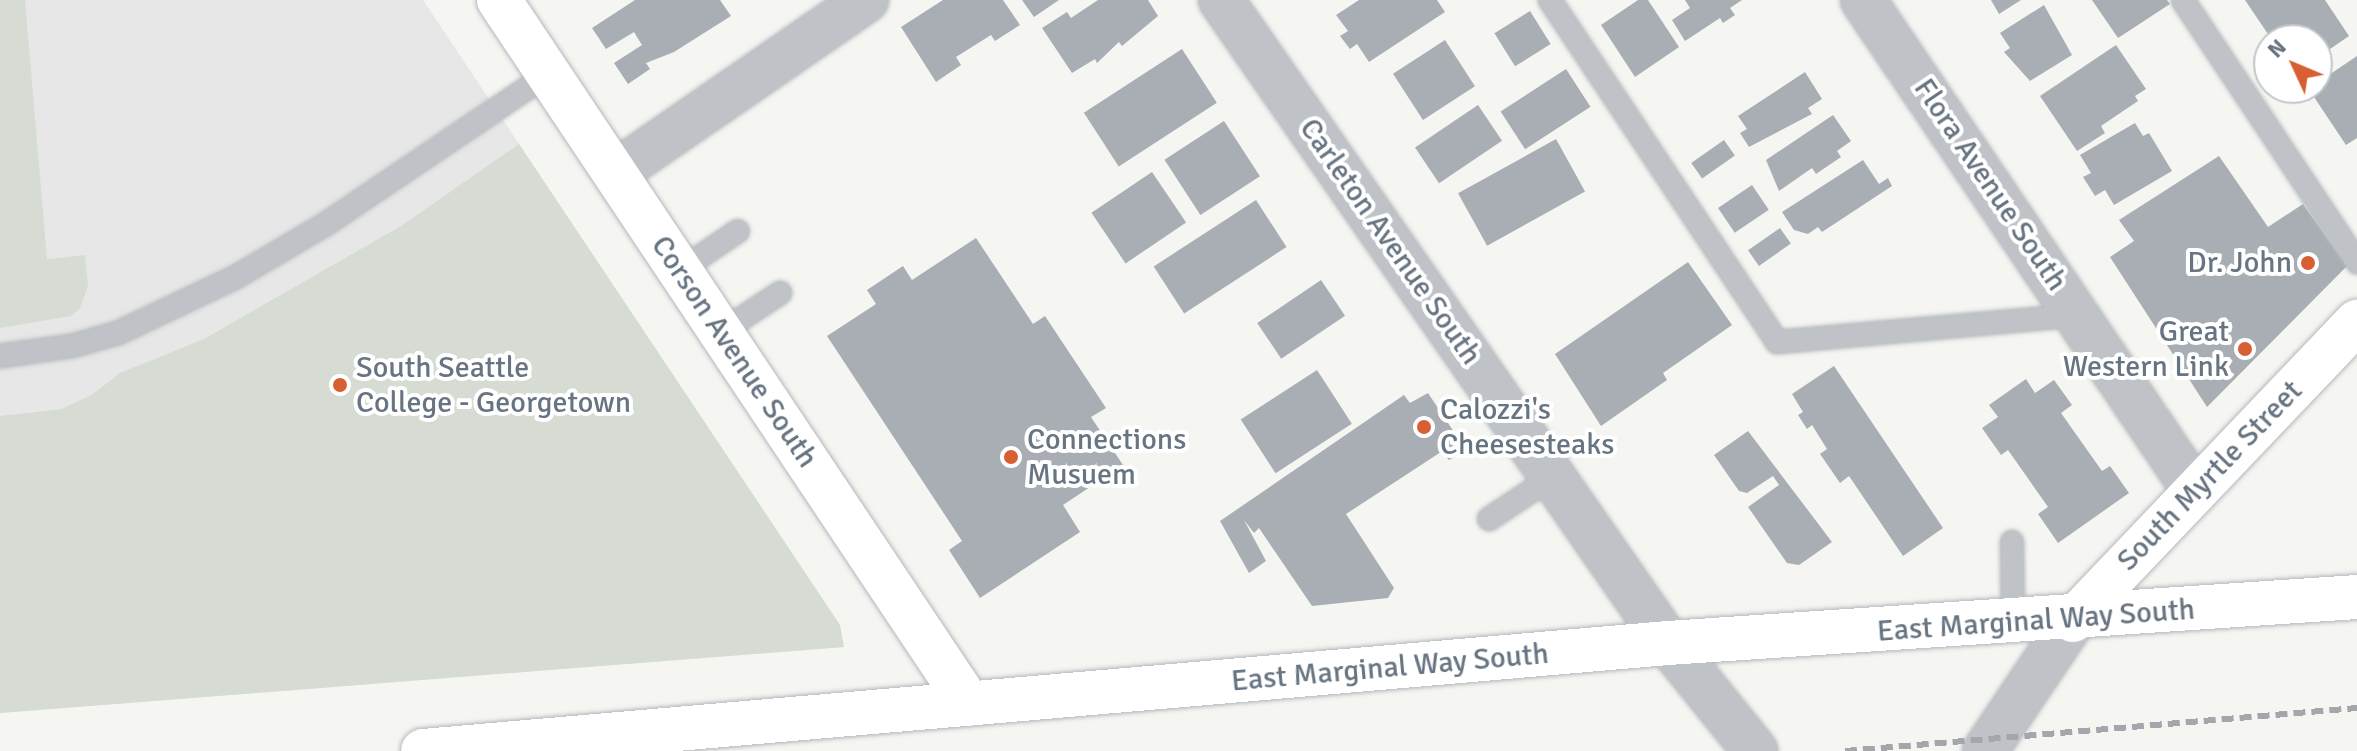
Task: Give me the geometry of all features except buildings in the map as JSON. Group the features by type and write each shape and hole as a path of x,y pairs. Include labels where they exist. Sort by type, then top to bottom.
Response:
{"main road":[{"name":"Corson Avenue South","path":"499,0 969,704"},
{"name":"South Myrtle Street","path":"2073,620 2357,322"},
{"name":"East Marginal Way South","path":"450,750 1668,643 2073,620 2357,597"}],"street":[{"path":"615,173 866,0"},
{"name":"Carleton Avenue South","path":"1221,0 1668,643 1755,751"},
{"name":"Flora Avenue South","path":"1863,0 2079,315 2195,491"},
{"name":"South Myrtle Street","path":"1985,751 2073,620"}],"lane":[{"path":"1550,0 1777,342 2079,315"},
{"path":"2183,0 2357,262"},
{"path":"0,356 72,346 118,333 236,277 326,224 548,74"},
{"path":"679,271 738,231"},
{"path":"721,332 780,293"},
{"path":"1489,519 1554,476"},
{"path":"2012,542 2013,624"}],"shaded area":[{"name":"South Seattle College - Georgetown","path":"0,0 423,0 840,625 844,647 0,713"},
{"path":"0,0 25,0 47,259 85,255 88,286 80,308 71,316 0,328"},
{"name":"South Seattle College - Georgetown","path":"519,144 840,625 844,647 0,713 0,416 62,409 93,394 120,373 204,339 401,226"}],"railway":[{"path":"1845,751 2357,708"}],"place":[{"name":"Dr. John","path":"2308,263"},
{"name":"Great Western Link","path":"2245,349"},
{"name":"South Seattle College - Georgetown","path":"340,385"},
{"name":"Calozzi's Cheesesteaks","path":"1424,427"},
{"name":"Connections Musuem","path":"1011,457"}]}
